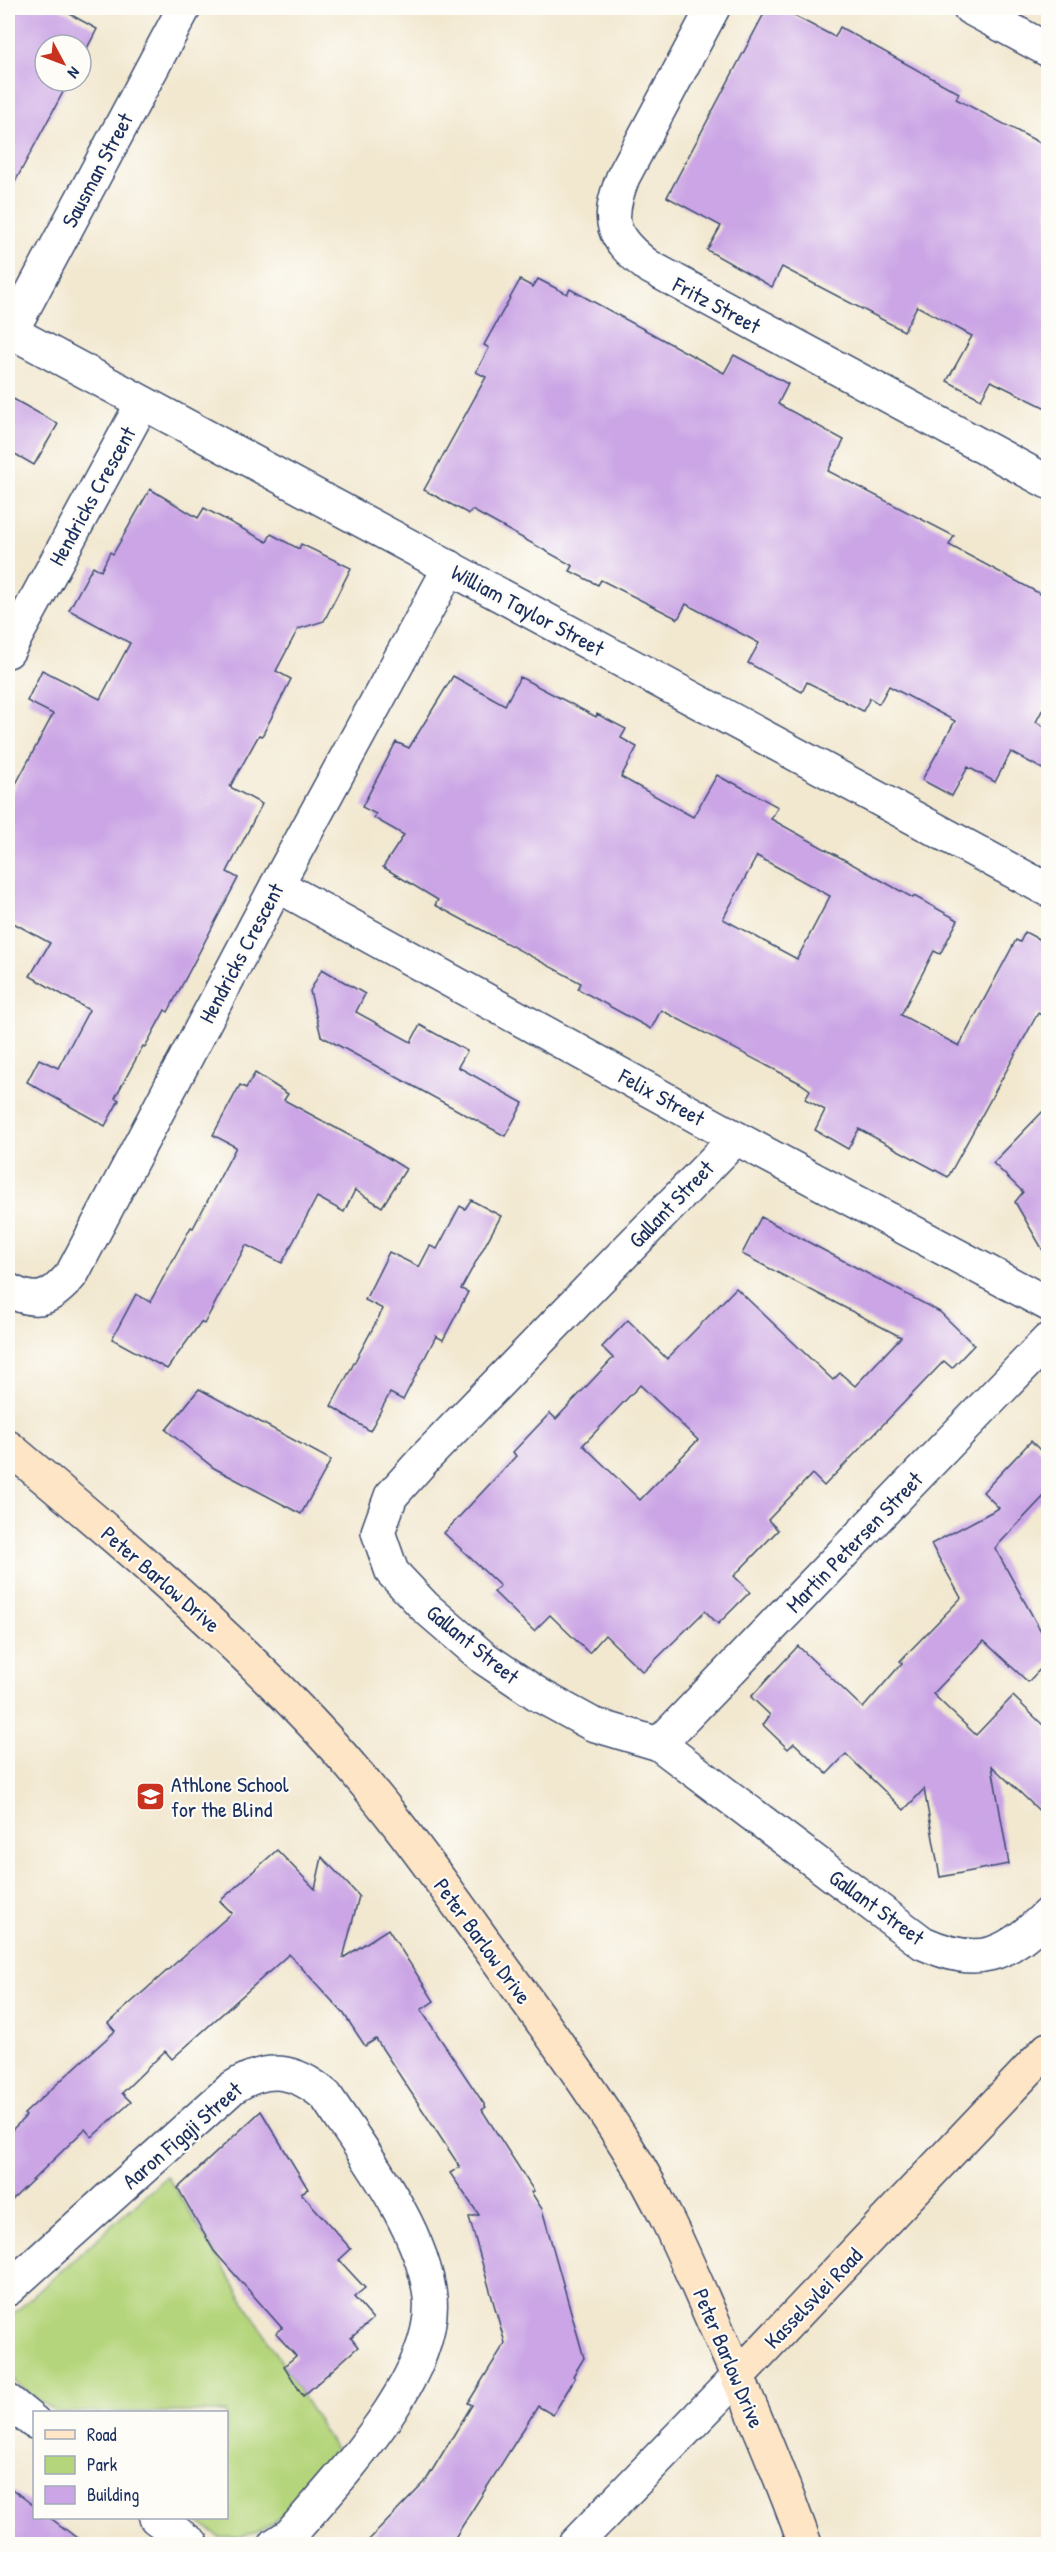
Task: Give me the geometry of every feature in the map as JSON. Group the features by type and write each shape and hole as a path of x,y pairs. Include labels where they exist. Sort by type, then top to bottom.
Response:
{"street":[{"name":"Fritz Street","path":"713,8 623,177 613,203 613,224 619,238 632,254 656,271 1048,482"},
{"path":"970,8 1048,50"},
{"name":"Sausman Street","path":"9,331 180,9"},
{"name":"William Taylor Street","path":"9,331 1048,890"},
{"name":"Hendricks Crescent","path":"8,651 142,404"},
{"name":"Hendricks Crescent","path":"8,1290 26,1299 42,1298 57,1292 72,1274 277,885 450,567"},
{"name":"Felix Street","path":"277,885 736,1138 1048,1304"},
{"name":"Gallant Street","path":"736,1138 425,1458 392,1496 378,1532 392,1572 425,1607 484,1658 539,1695 592,1724 659,1744 923,1943 945,1953 970,1958 996,1953 1016,1942 1048,1914"},
{"name":"Martin Petersen Street","path":"659,1744 1048,1340"},
{"name":"Peter Barlow Drive","path":"8,1447 223,1633 312,1723 446,1888 628,2149 672,2228 738,2376 805,2544"},
{"name":"Kasselsvlei Road","path":"575,2544 1048,2049"},
{"name":"Aaron Figaji Street","path":"8,2289 232,2088 246,2079 263,2073 297,2076 313,2084 326,2096 394,2200 420,2259 430,2295 430,2318 422,2353 410,2377 359,2456 290,2535 276,2544"},
{"path":"8,2401 33,2421"},
{"path":"159,2519 192,2544"}],"green space":[{"path":"167,2176 337,2452 272,2524 255,2533 220,2538 194,2519 228,2519 228,2411 54,2411 16,2383 8,2373 8,2321"}],"building":[{"path":"8,8 59,8 97,29 93,37 93,33 33,33 33,93 63,93 8,195"},
{"path":"767,8 779,8 835,37 840,27 959,93 956,99 1048,147 1048,409 991,381 981,399 947,381 972,336 917,306 904,331 782,267 772,287 707,250 721,226 667,197"},
{"path":"538,279 567,294 570,289 724,373 734,355 788,384 778,404 844,440 828,471 954,536 949,545 1048,598 1048,699 1036,722 1048,729 1048,772 1011,752 995,782 968,767 952,796 922,780 955,721 889,686 879,704 870,698 863,711 807,682 802,692 748,663 759,643 686,604 678,619 601,580 598,585 570,571 573,566 472,510 469,514 424,490 486,377 476,372 489,348 484,345 520,280 533,287"},
{"path":"8,396 58,424 34,465 8,450"},
{"path":"150,489 198,518 204,508 267,542 271,534 299,549 301,544 351,568 324,621 298,629 276,671 291,679 262,736 259,735 230,787 262,804 227,872 238,878 168,1012 165,1010 115,1098 119,1100 105,1126 27,1082 39,1059 58,1068 89,1010 30,976 50,943 8,920 8,799 53,714 27,701 42,670 100,699 130,643 69,610 93,566 101,571 110,552 113,554"},
{"path":"453,676 505,705 520,677 596,717 597,714 626,729 621,738 637,747 621,777 693,817 717,775 778,807 771,819 913,898 914,896 958,920 940,954 934,951 901,1015 959,1046 1016,940 1020,942 1025,932 1048,944 1048,1019 1038,1013 948,1177 859,1129 848,1149 815,1130 825,1110 805,1099 810,1090 800,1083 661,1010 651,1029 578,989 581,983 435,905 438,900 383,867 404,835 374,818 376,814 362,807 396,742 409,748","holes":["757,856 830,896 797,959 723,919"]},
{"path":"322,969 365,994 356,1012 411,1042 420,1025 467,1051 458,1067 523,1103 505,1136 321,1036 310,991"},
{"path":"255,1073 288,1094 284,1100 369,1146 406,1169 382,1207 355,1190 344,1212 317,1197 282,1263 246,1245 204,1324 201,1322 167,1369 112,1339 136,1294 150,1302 191,1227 193,1228 236,1147 213,1135 240,1085 246,1088"},
{"path":"1048,1106 1048,1259 1015,1202 1023,1192 993,1163"},
{"path":"471,1200 501,1216 461,1289 468,1292 443,1340 436,1336 403,1400 390,1393 370,1431 331,1406 383,1309 365,1300 389,1252 419,1267 430,1246 437,1249 460,1206 465,1209"},
{"path":"761,1217 940,1312 974,1345 952,1368 944,1361 824,1486 812,1474 768,1520 778,1530 734,1576 750,1592 718,1624 705,1611 643,1672 605,1635 589,1653 550,1615 534,1631 494,1592 500,1586 444,1533 516,1456 513,1452 550,1413 556,1419 613,1358 602,1347 628,1320 667,1359 736,1288 833,1380 840,1373 855,1386 901,1337 742,1254","holes":["640,1385 698,1440 640,1500 583,1445"]},
{"path":"199,1389 331,1460 301,1514 214,1468 166,1430"},
{"path":"1031,1441 1048,1458 1048,1492 995,1548 1048,1644 1048,1661 1028,1682 984,1641 933,1694 976,1735 1013,1696 1048,1730 1048,1819 992,1766 1009,1864 940,1877 924,1789 904,1810 846,1754 827,1774 794,1743 788,1749 763,1725 770,1715 751,1697 798,1646 863,1708 902,1663 900,1661 961,1598 931,1544 999,1508 983,1492"},
{"path":"277,1850 315,1889 322,1857 359,1896 343,1958 388,1929 434,2001 421,2010 486,2107 482,2110 534,2191 531,2192 542,2209 584,2358 553,2415 538,2406 451,2544 365,2544 425,2482 472,2405 468,2403 505,2343 469,2217 479,2215 450,2173 460,2167 376,2039 365,2046 344,2014 289,1954 172,2059 165,2051 122,2093 131,2102 92,2137 85,2129 8,2204 8,2134 26,2116 24,2114 115,2031 108,2023 232,1913 220,1901"},
{"path":"261,2111 308,2189 301,2193 351,2249 339,2260 365,2288 354,2297 373,2319 351,2338 358,2347 303,2396 284,2366 296,2356 276,2334 282,2328 214,2251 178,2188"},
{"path":"8,2486 33,2505 33,2519 52,2519 85,2544 8,2544"}],"place":[{"name":"Athlone School for the Blind","path":"150,1797"}]}
